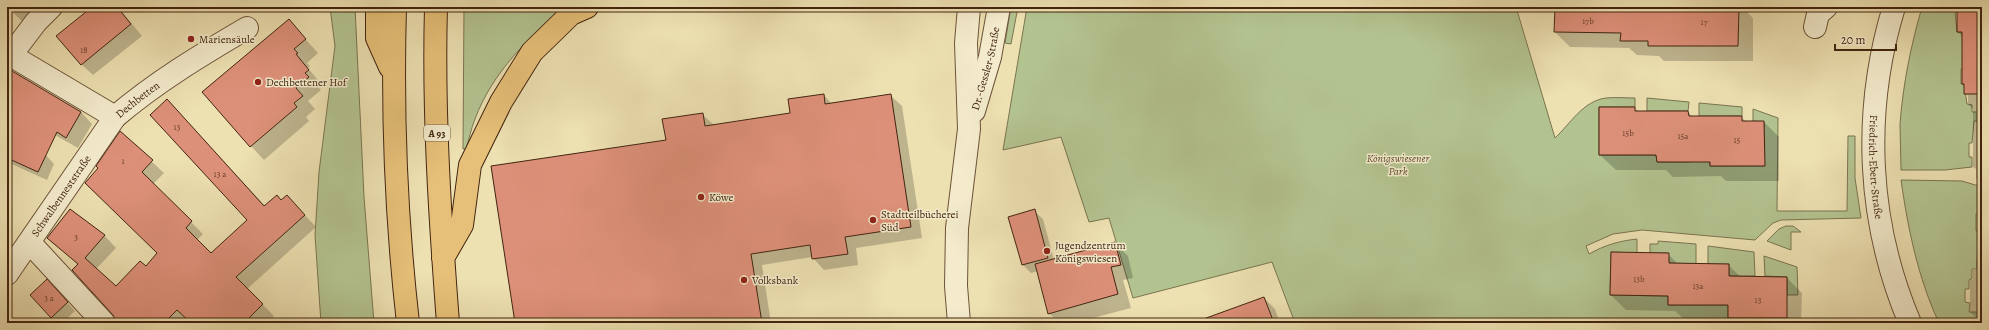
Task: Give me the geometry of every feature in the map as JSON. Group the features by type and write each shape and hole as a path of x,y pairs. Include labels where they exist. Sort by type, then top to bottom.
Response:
{"highway":[{"path":"377,7 377,38 393,73"},
{"path":"395,7 393,73 401,259 408,323"},
{"name":"A 93","path":"436,7 435,51 443,258 448,323"},
{"path":"443,258 462,225 470,165 501,102 532,52 571,14 586,7"}],"street":[{"path":"9,54 51,7"},
{"name":"Dr.-Gessler-Straße","path":"959,323 956,274 957,228 968,129 966,43 969,7"},
{"name":"Dr.-Gessler-Straße","path":"968,129 990,57 999,7"},
{"path":"1815,27 1818,14 1826,7"},
{"name":"Friedrich-Ebert-Straße","path":"1891,7 1882,51 1874,125 1874,176 1880,225 1888,261 1910,323"},
{"name":"Dechbetten","path":"9,54 115,117 141,95 247,28"},
{"name":"Schwalbenneststraße","path":"7,274 30,243 115,117"},
{"path":"30,243 104,323"}],"green space":[{"path":"330,7 355,7 364,197 374,323 321,323 315,235 319,172 335,46"},
{"path":"464,7 567,7 526,43 513,57 491,86 482,102 466,149 463,149"},
{"path":"1011,7 1018,7 1011,44 1005,43"},
{"name":"Königswiesener Park","path":"1027,7 1516,7 1555,138 1584,108 1591,103 1606,98 1635,98 1635,107 1599,107 1599,155 1656,155 1657,162 1688,162 1709,159 1710,166 1764,166 1764,122 1753,121 1753,109 1778,118 1777,211 1847,211 1848,136 1855,136 1855,178 1861,218 1781,220 1773,223 1755,240 1642,230 1613,234 1586,246 1589,254 1612,244 1637,239 1637,253 1611,252 1610,295 1668,296 1668,305 1728,305 1728,318 1782,318 1786,323 1295,323 1272,262 1133,298 1109,218 1089,222 1061,137 1003,150"},
{"path":"1922,7 1952,7 1952,11 1955,11 1957,32 1962,32 1964,69 1961,69 1961,84 1964,84 1967,104 1972,105 1972,112 1980,112 1980,121 1974,121 1972,143 1969,143 1969,157 1972,157 1972,167 1945,170 1901,170 1900,124 1903,94 1914,36"},
{"path":"1647,98 1689,102 1688,111 1647,111"},
{"path":"1699,103 1742,107 1742,116 1699,116"},
{"path":"1901,180 1962,181 1982,187 1979,214 1976,214 1976,231 1980,232 1980,241 1982,241 1982,259 1977,259 1977,269 1972,269 1972,279 1969,280 1969,289 1965,289 1965,302 1970,303 1969,312 1981,312 1981,323 1939,323 1925,289 1915,253"},
{"path":"1786,226 1793,226 1801,232 1791,232 1791,250 1767,241 1779,229"},
{"path":"1658,241 1696,244 1696,264 1669,263 1668,253 1650,253 1650,244 1658,244"},
{"path":"1708,246 1754,252 1755,276 1729,276 1729,264 1708,264"},
{"path":"1764,256 1797,267 1798,295 1787,295 1787,277 1765,276"}],"building":[{"path":"92,7 117,7 131,24 81,65 56,36"},
{"path":"1555,7 1739,7 1738,46 1648,46 1648,41 1620,41 1621,33 1554,32"},
{"path":"1957,7 1982,7 1982,94 1964,94 1964,84 1962,84 1962,32 1957,32"},
{"name":"Dechbettener Hof","path":"289,19 306,39 294,49 298,53 296,54 309,70 305,73 309,77 296,88 303,96 294,103 297,107 250,147 202,92"},
{"path":"7,68 81,112 66,138 57,132 38,172 7,158"},
{"name":"Köwe","path":"824,94 825,104 891,94 911,227 845,237 848,254 812,259 810,245 751,254 762,323 515,323 491,166 666,140 662,119 703,113 705,126 790,113 788,99"},
{"path":"167,99 264,206 277,195 281,200 287,195 305,215 236,277 263,304 244,323 191,323 177,310 164,323 116,323 113,315 72,270 78,264 47,238 70,209 105,235 85,258 116,286 140,261 146,266 157,253 85,183 98,168 96,166 120,131 153,160 142,172 192,221 186,228 211,253 247,220 150,115"},
{"path":"1599,107 1635,107 1635,111 1688,111 1689,116 1742,116 1742,121 1764,121 1765,166 1710,166 1710,162 1657,162 1656,155 1599,155"},
{"path":"1035,209 1048,258 1022,265 1008,217"},
{"path":"1115,242 1121,265 1111,267 1118,294 1048,314 1035,264"},
{"path":"1611,252 1669,253 1669,263 1729,264 1729,276 1787,277 1787,318 1728,318 1728,305 1668,305 1668,296 1610,295"},
{"path":"47,279 68,302 51,318 30,295"},
{"path":"1264,297 1274,323 1198,323 1198,321"}],"place":[{"name":"Mariensäule","path":"191,39"},
{"name":"Dechbettener Hof","path":"258,82"},
{"name":"Köwe","path":"701,197"},
{"name":"Stadtteilbücherei Süd","path":"873,220"},
{"name":"Jugendzentrum Königswiesen","path":"1047,251"},
{"name":"Volksbank","path":"744,280"}]}
